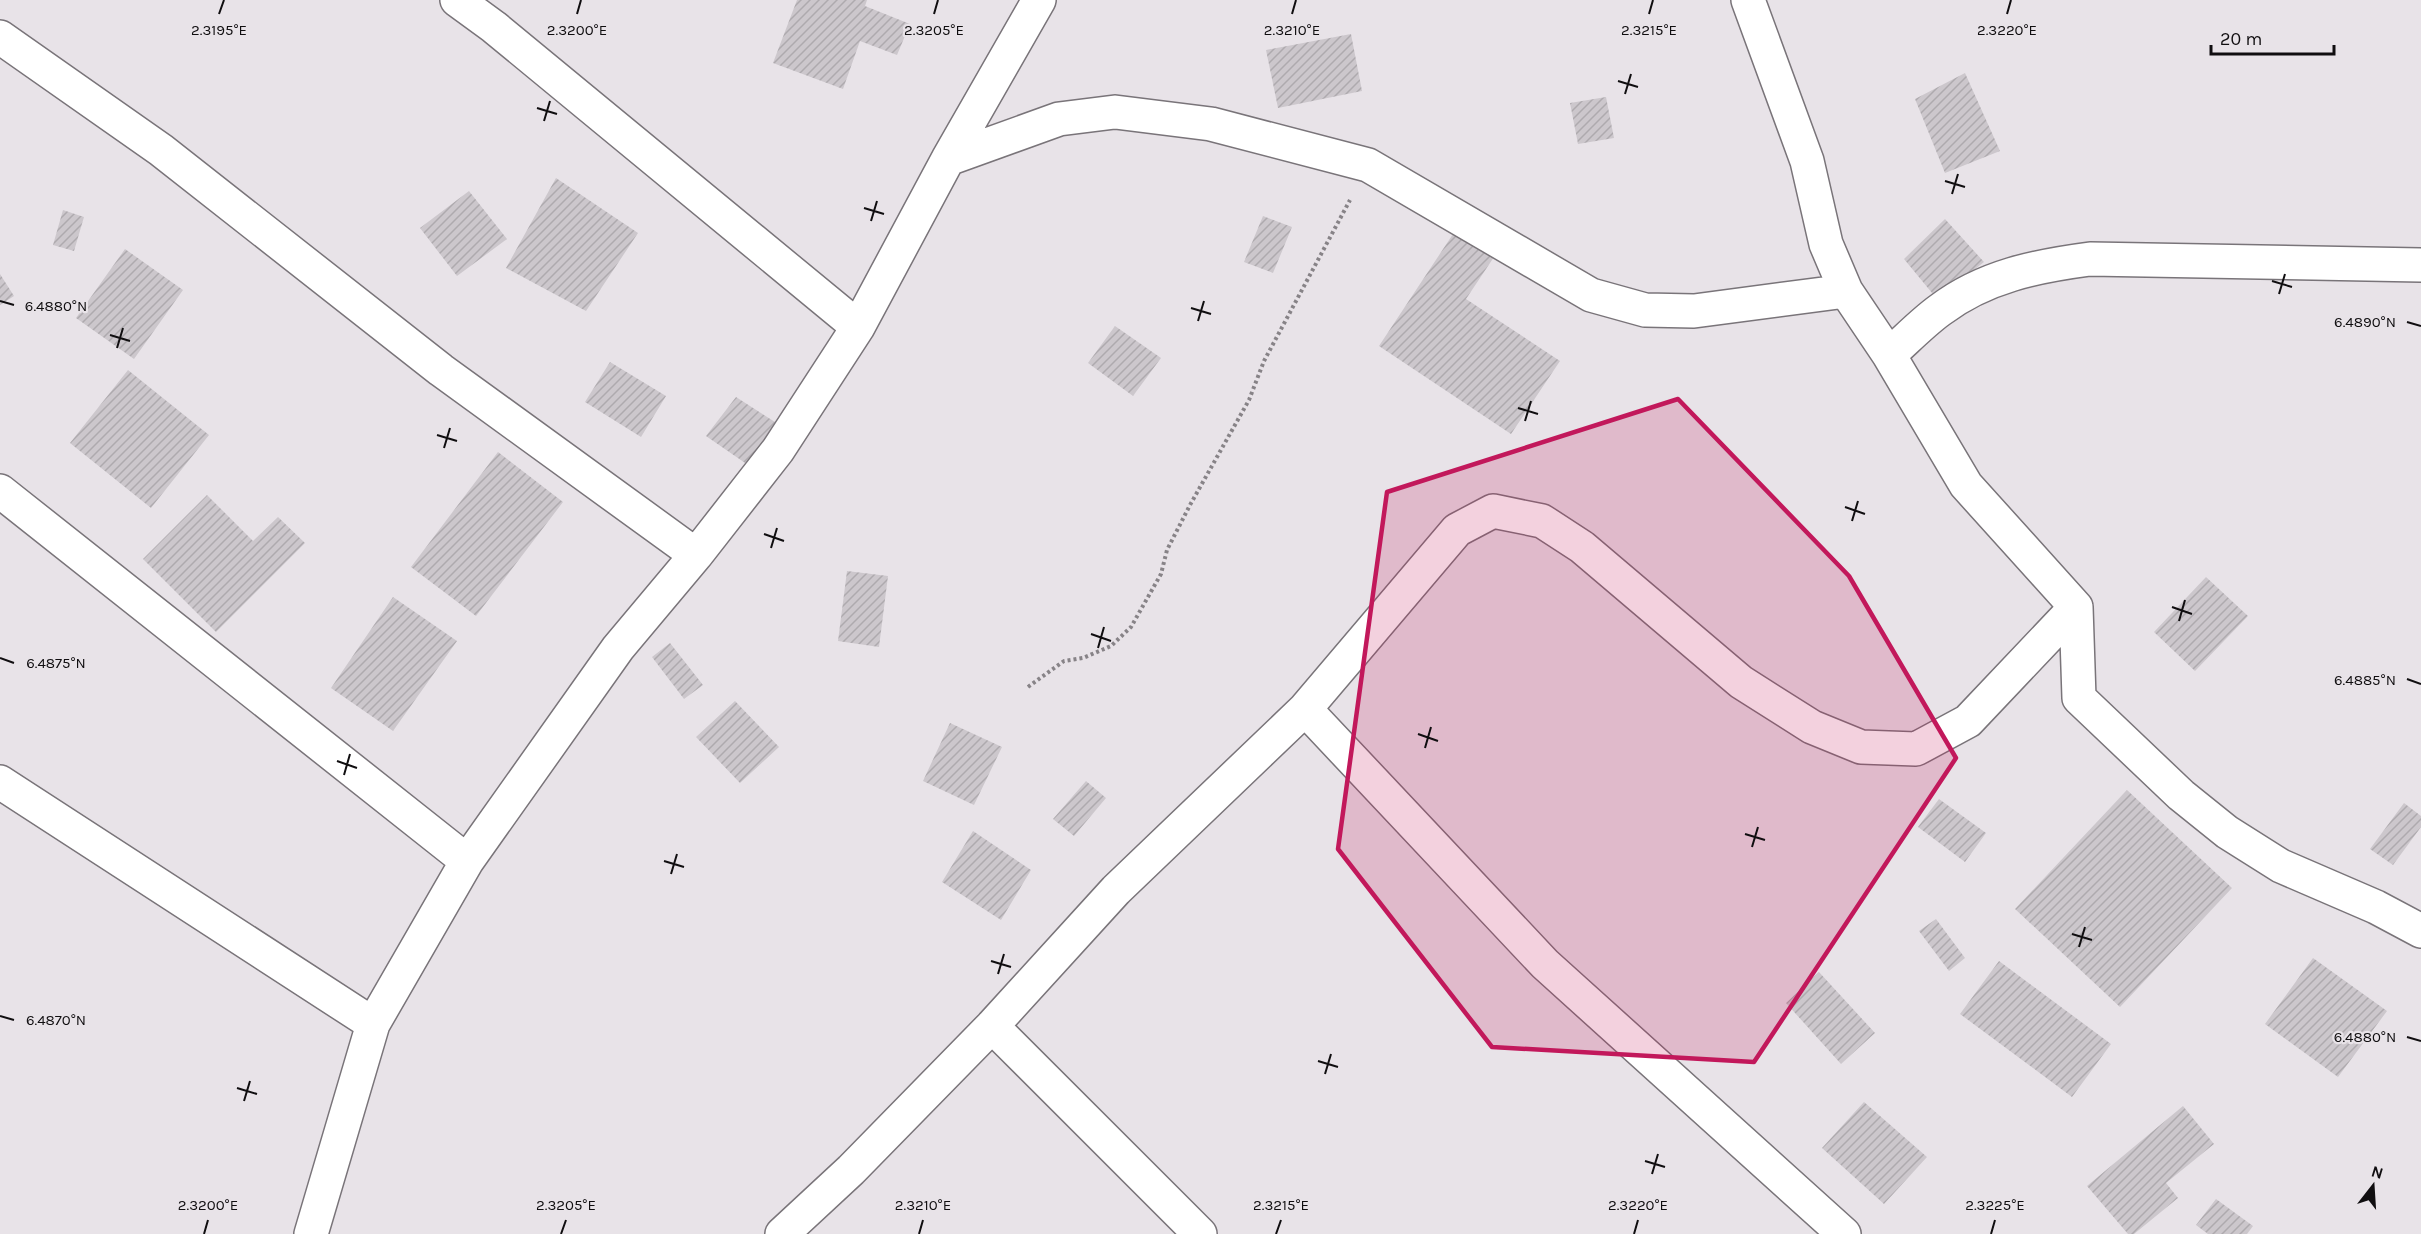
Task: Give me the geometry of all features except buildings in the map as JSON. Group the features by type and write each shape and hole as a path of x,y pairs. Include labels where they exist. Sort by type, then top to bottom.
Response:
{"street":[{"path":"457,0 494,27 858,327"},
{"path":"311,1234 373,1024 466,861 618,648 696,555 778,450 858,327 948,159 1039,0"},
{"path":"1748,0 1807,161 1826,244 1846,291 1889,355 1966,485 2076,607 2079,698 2181,795 2227,832 2281,866 2376,907 2421,931"},
{"path":"0,37 161,150 441,370 696,555"},
{"path":"948,159 1059,119 1115,112 1211,124 1368,165 1590,295 1645,310 1694,311 1846,291"},
{"path":"1889,355 1940,310 1968,291 2037,266 2091,259 2421,265"},
{"path":"0,491 466,861"},
{"path":"782,1234 851,1170 992,1026 1116,890 1305,709 1457,530 1493,511 1542,521 1582,547 1742,682 1812,727 1860,747 1916,749 1968,721 2076,607"},
{"path":"1305,709 1545,964 1844,1234"},
{"path":"0,782 373,1024"},
{"path":"992,1026 1200,1234"}],"path":[{"path":"1028,687 1064,661 1083,658 1112,646 1131,627 1161,574 1167,550 1190,505 1249,400 1264,361 1368,165"}],"highlighted area":[{"path":"1678,399 1849,576 1956,758 1754,1062 1492,1047 1338,849 1387,492"}]}
